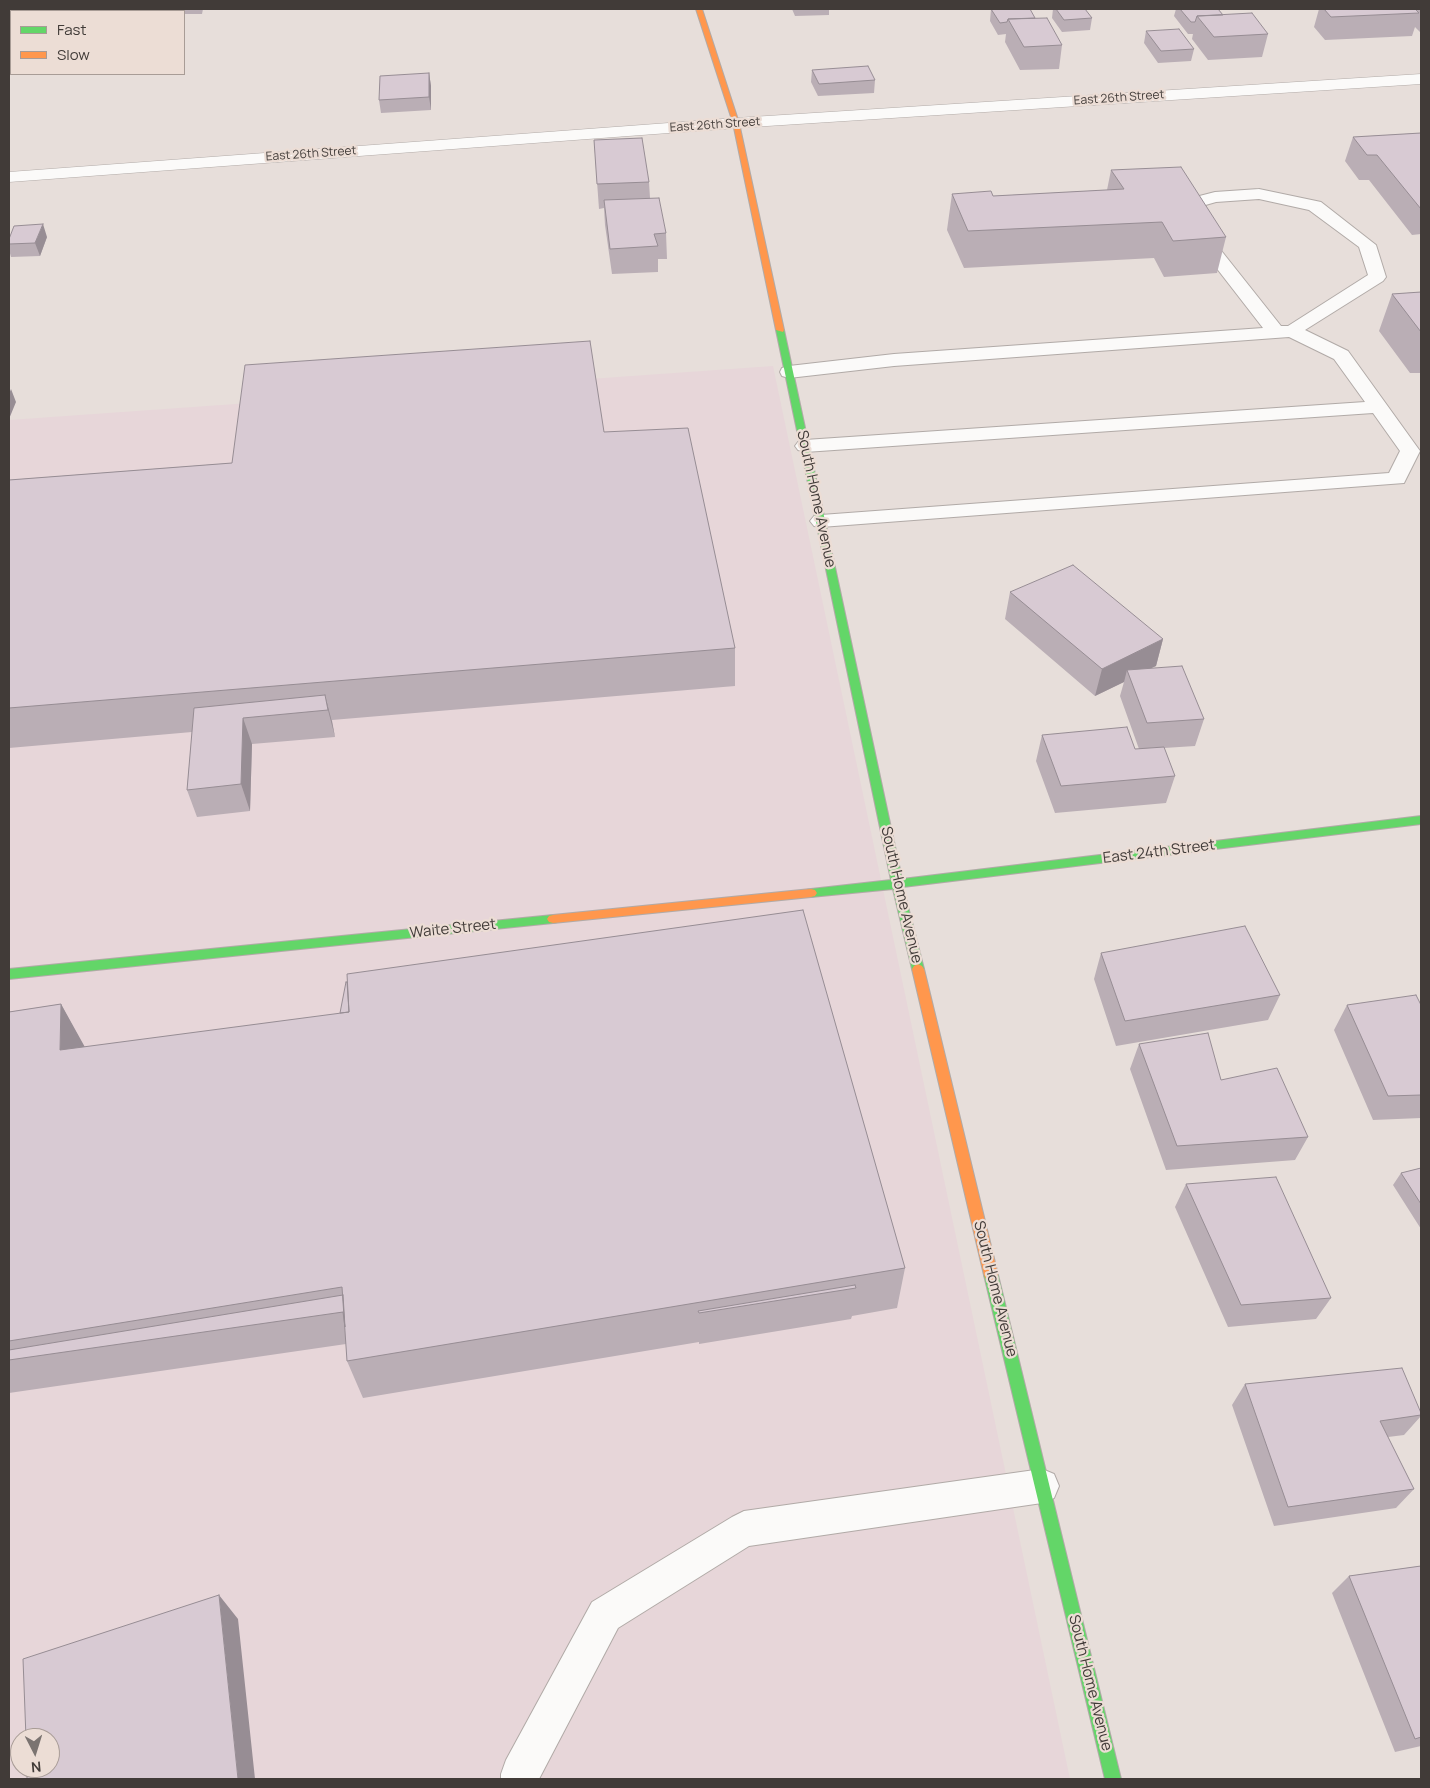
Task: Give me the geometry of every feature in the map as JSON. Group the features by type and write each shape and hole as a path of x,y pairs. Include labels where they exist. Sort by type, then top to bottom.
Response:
{"street":[{"name":"South Home Avenue","path":"699,9 736,123 897,884 1113,1779"},
{"name":"East 26th Street","path":"9,177 736,123 1421,79"},
{"name":"East 24th Street","path":"897,884 1421,820"},
{"name":"Waite Street","path":"9,974 897,884"}],"lane":[{"path":"789,372 894,360 1284,332 1377,277 1367,245 1315,206 1259,194 1215,197 1186,205 1200,235 1284,332 1341,356 1410,451 1397,479 821,521"},
{"path":"805,446 1379,408"},
{"path":"520,1779 520,1774 605,1615 744,1529 1042,1486"}],"shaded area":[{"path":"773,366 1070,1779 9,1779 9,420"}],"building":[{"path":"53,9 105,9 104,10"},
{"path":"991,9 1030,9 1035,18 1008,19 1007,22 1000,23"},
{"path":"1056,9 1085,9 1092,18 1064,20"},
{"path":"1180,9 1218,9 1223,15 1197,16 1195,22 1191,22"},
{"path":"1324,9 1415,9 1419,13 1331,17"},
{"path":"1252,13 1268,34 1214,37 1197,16"},
{"path":"1047,18 1062,45 1024,47 1008,19"},
{"path":"1179,29 1194,49 1161,51 1146,31"},
{"path":"868,66 875,80 819,84 812,70"},
{"path":"429,73 429,97 379,100 380,76"},
{"path":"1421,133 1421,209 1377,155 1367,155 1353,137"},
{"path":"642,138 649,182 597,184 594,140"},
{"path":"1181,167 1226,237 1173,241 1162,222 968,231 952,194 991,191 993,196 1124,189 1111,170"},
{"path":"659,198 666,233 654,234 658,246 610,249 604,200"},
{"path":"43,224 35,243 9,244 14,226"},
{"path":"1421,292 1421,332 1392,294"},
{"path":"590,341 604,432 688,428 735,648 9,708 9,480 232,463 245,365"},
{"path":"1073,565 1163,639 1102,669 1010,592"},
{"path":"1182,666 1204,719 1147,723 1127,670"},
{"path":"325,695 328,710 243,718 241,784 187,790 194,708"},
{"path":"1127,727 1135,749 1164,747 1175,776 1061,786 1042,735"},
{"path":"803,910 905,1268 347,1361 342,1287 9,1341 9,1012 61,1004 60,1050 349,1012 347,974"},
{"path":"1245,926 1280,995 1125,1021 1101,953"},
{"path":"346,982 349,1012 340,1013"},
{"path":"1416,995 1421,1005 1421,1095 1388,1096 1347,1005"},
{"path":"1208,1033 1221,1080 1277,1068 1308,1137 1177,1146 1139,1044"},
{"path":"1421,1168 1421,1204 1401,1173"},
{"path":"1276,1177 1331,1298 1241,1305 1186,1184"},
{"path":"855,1285 856,1288 699,1313 698,1311"},
{"path":"343,1295 345,1327 343,1312 9,1360 9,1350"},
{"path":"1402,1368 1421,1415 1380,1421 1414,1489 1288,1507 1245,1384"},
{"path":"1421,1566 1421,1737 1415,1739 1349,1576"},
{"path":"219,1595 238,1779 27,1779 60,1778 60,1728 26,1728 23,1659"}],"traffic: fast":[{"path":"780,330 897,884 918,969"},
{"path":"811,893 1421,820"},
{"path":"9,974 553,919"},
{"path":"991,1275 1113,1779"}],"traffic: slow":[{"path":"699,9 736,123 780,330"},
{"path":"553,919 811,893"},
{"path":"918,969 991,1275"}]}
